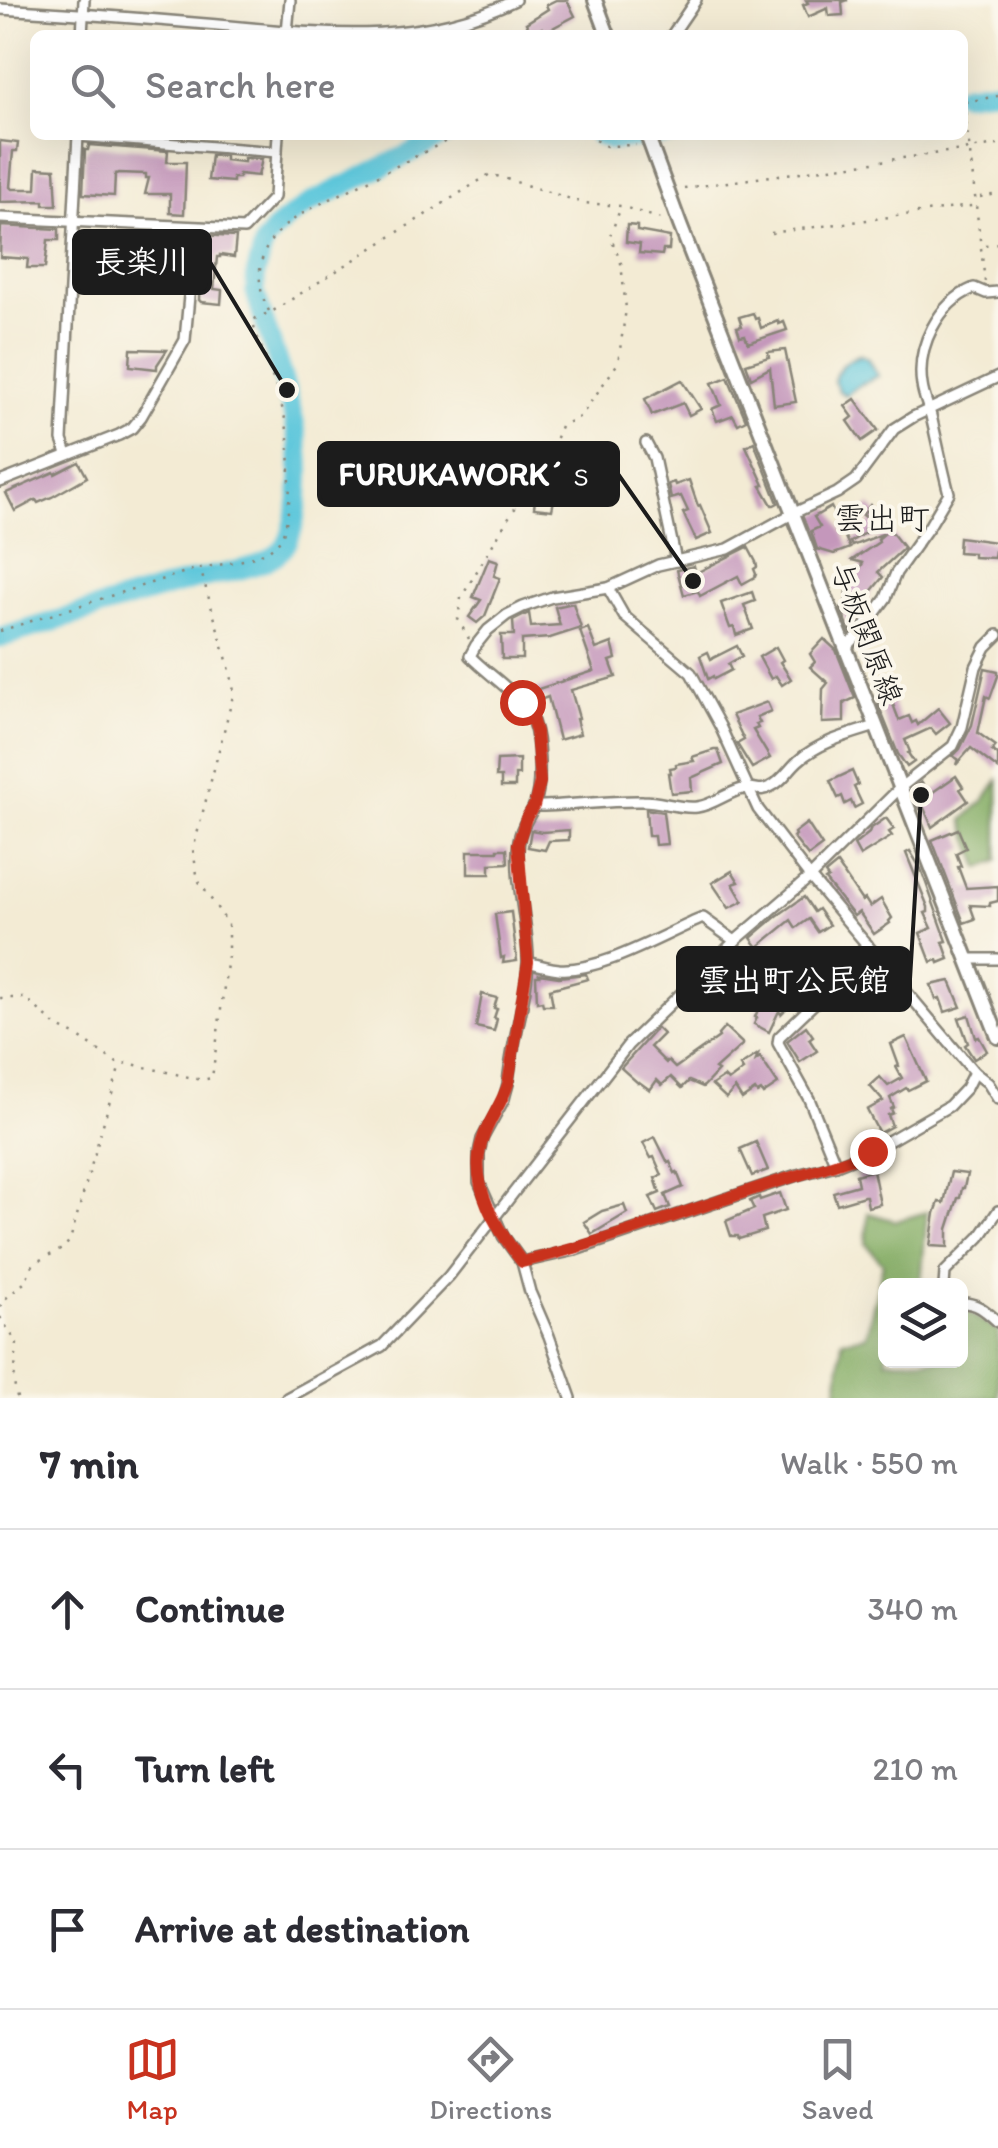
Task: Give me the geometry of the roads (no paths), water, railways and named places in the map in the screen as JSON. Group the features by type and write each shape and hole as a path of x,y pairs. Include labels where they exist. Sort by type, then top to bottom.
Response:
{"main road":[{"path":"595,0 606,30"},
{"name":"与板関原線","path":"649,140 998,1036"}],"street":[{"path":"82,30 84,0"},
{"path":"287,30 290,0"},
{"path":"417,30 450,24 491,5 515,0"},
{"path":"675,30 696,0"},
{"path":"0,8 255,30"},
{"path":"68,454 62,440 78,140"},
{"path":"137,140 277,152"},
{"path":"0,218 244,229 274,197 278,140"},
{"path":"0,482 132,428 185,340 191,274 190,227"},
{"path":"846,648 886,598 896,573 949,492 922,385 923,350 928,334 963,293 974,288 986,294 998,292"},
{"path":"570,1398 522,1262 502,1236 479,1182 478,1153 508,1084 528,962 518,844 540,782 532,718 522,702 470,656 488,630 523,607 552,597 608,588 658,565 728,549 838,492 856,480 894,429 998,377"},
{"path":"646,443 654,458 676,561"},
{"path":"608,588 624,616 692,673 758,809 810,877 974,1072 988,1082 998,1099"},
{"path":"287,1398 382,1346 449,1276 628,1044 735,941 810,877 900,787 953,746 962,727 976,668 986,647 998,635"},
{"path":"534,806 644,800 709,805 747,788 770,788 798,760 843,736 876,726"},
{"path":"528,962 570,969 608,960 703,918 735,941"},
{"path":"836,1165 809,1099 778,1043 779,1037 821,997 867,944"},
{"path":"968,959 998,959"},
{"path":"522,1262 575,1250 872,1151 930,1119 958,1097 974,1072"},
{"path":"945,1278 945,1272 980,1237 998,1211"},
{"path":"968,1302 984,1309 998,1322"}],"water":[{"path":"860,355 867,358 878,376 846,395 839,391 835,376"}],"waterway":[{"path":"968,93 998,89"},
{"path":"0,638 253,566 283,549 296,513 300,456 289,401 255,291 264,243 275,229 312,202 436,140"},
{"path":"609,140 621,140"}],"place":[{"name":"長楽川","path":"287,390"},
{"name":"FURUKAWORK´ｓ","path":"693,581"},
{"name":"雲出町公民館","path":"921,795"}],"district":[{"name":"雲出町","path":"882,518"}]}
